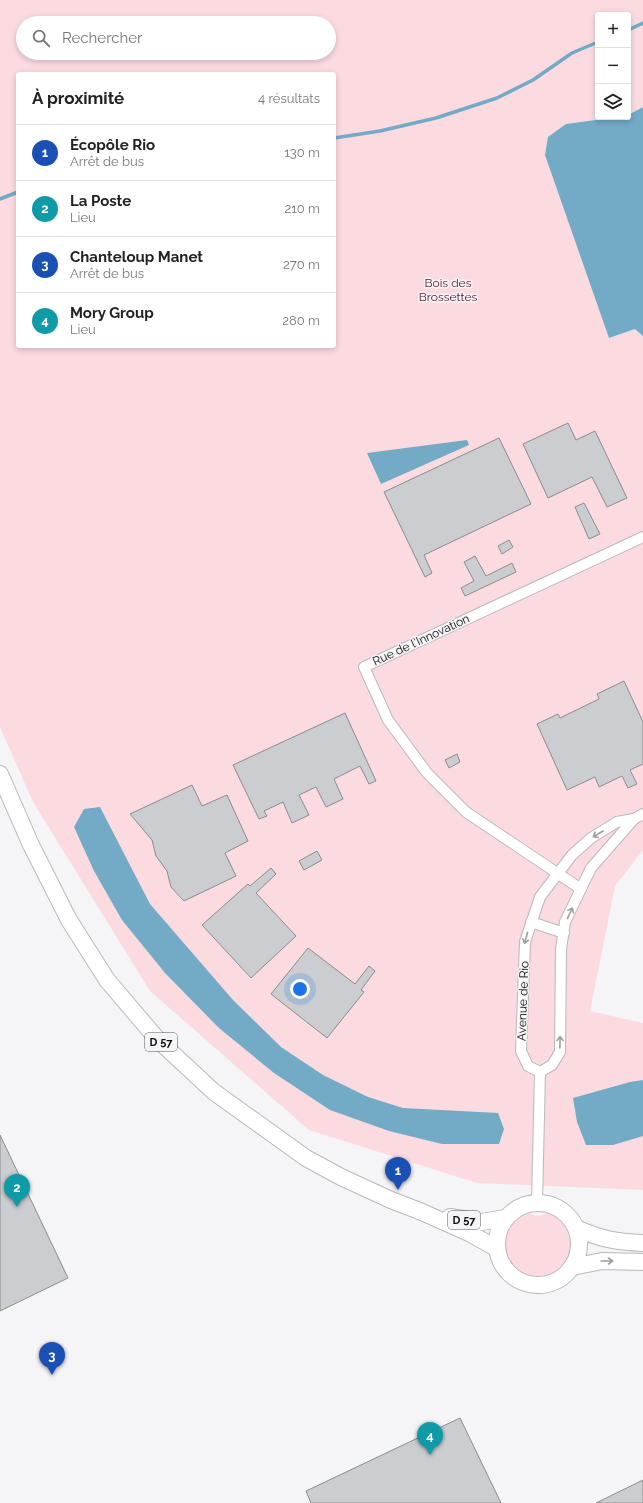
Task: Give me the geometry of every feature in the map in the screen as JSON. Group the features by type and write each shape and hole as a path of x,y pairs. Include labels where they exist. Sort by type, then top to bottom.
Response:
{"main road":[{"name":"D 57","path":"0,774 31,844 69,920 107,980 158,1040 214,1092 306,1158 384,1197 469,1232 496,1248"},
{"path":"529,1203 537,1203 544,1203 557,1207 568,1216 576,1228 579,1241 578,1255 572,1267 562,1278 549,1284 534,1285 521,1282 509,1274 500,1262 496,1248 496,1237 505,1218 516,1208 529,1203"},
{"name":"D 57","path":"422,1212 482,1222 505,1218"},
{"path":"576,1228 604,1239 622,1243 643,1243"},
{"path":"572,1267 602,1261 643,1262"}],"street":[{"name":"Rue de l'Innovation","path":"558,873 466,812 427,773 388,720 364,667 643,537"},
{"name":"Avenue de Rio","path":"638,816 591,868 565,922 561,949 560,1052 552,1064 540,1072 528,1066 521,1051 524,942 540,897 572,854 591,838 617,822 638,816"},
{"path":"558,873 581,889"},
{"path":"531,922 564,933"},
{"path":"537,1203 540,1072"}],"green space":[{"name":"Bois des Brossettes","path":"0,0 643,0 643,107 631,113 631,12 595,12 596,120 566,124 609,338 635,329 643,336 643,850 615,886 590,1011 643,1023 643,1190 477,1183 309,1130 150,991 33,802 0,727"},
{"path":"529,1212 538,1216 548,1212 560,1219 568,1229 571,1240 571,1252 568,1263 560,1271 550,1277 536,1279 523,1276 514,1269 507,1260 505,1249 506,1238 510,1228 518,1218"}],"water":[{"path":"643,107 643,336 635,329 609,338 545,155 548,137 566,124 596,120 631,120 631,113"},
{"path":"467,440 469,445 381,484 367,453"},
{"path":"100,807 150,904 233,1000 281,1047 323,1075 368,1097 403,1108 498,1113 504,1129 499,1144 442,1144 389,1131 330,1110 274,1073 219,1028 165,973 122,920 94,871 74,827 84,809"},
{"path":"643,1080 643,1136 613,1145 586,1145 577,1122 573,1098 630,1082"}],"building":[{"path":"568,423 576,440 595,431 627,498 607,507 592,477 548,498 523,444"},
{"path":"499,438 531,504 424,555 432,573 425,577 384,492"},
{"path":"584,503 600,534 589,539 575,507"},
{"path":"509,540 513,547 502,554 498,546"},
{"path":"475,556 486,576 512,563 516,572 465,596 461,588 474,581 464,562"},
{"path":"624,681 643,722 643,764 630,770 637,784 628,788 622,776 599,787 595,777 567,790 537,724 558,714 560,718 599,699 597,694"},
{"path":"345,713 376,781 369,784 360,766 334,779 343,799 326,807 316,787 299,795 309,815 292,823 283,802 264,811 267,816 259,819 233,765"},
{"path":"457,754 460,762 449,768 445,760"},
{"path":"192,785 202,806 227,795 248,841 225,853 236,876 184,901 171,887 167,871 156,856 152,840 130,814"},
{"path":"317,851 322,860 304,870 299,861"},
{"path":"271,868 276,874 256,893 296,936 251,978 202,925 248,884 250,886"},
{"path":"308,948 355,984 369,966 375,971 361,990 364,992 327,1038 271,994"},
{"path":"0,1135 68,1278 0,1311"},
{"path":"460,1418 501,1503 311,1503 306,1491"},
{"path":"643,1480 643,1503 596,1503"}],"waterway":[{"path":"631,29 643,23"},
{"path":"336,138 380,131 436,118 497,98 533,80 572,53 595,43"},
{"path":"0,199 16,193"}],"place":[{"name":"Écopôle Rio","path":"398,1190"},
{"name":"La Poste","path":"17,1207"},
{"name":"Chanteloup Manet","path":"52,1375"},
{"name":"Mory Group","path":"430,1455"}]}
